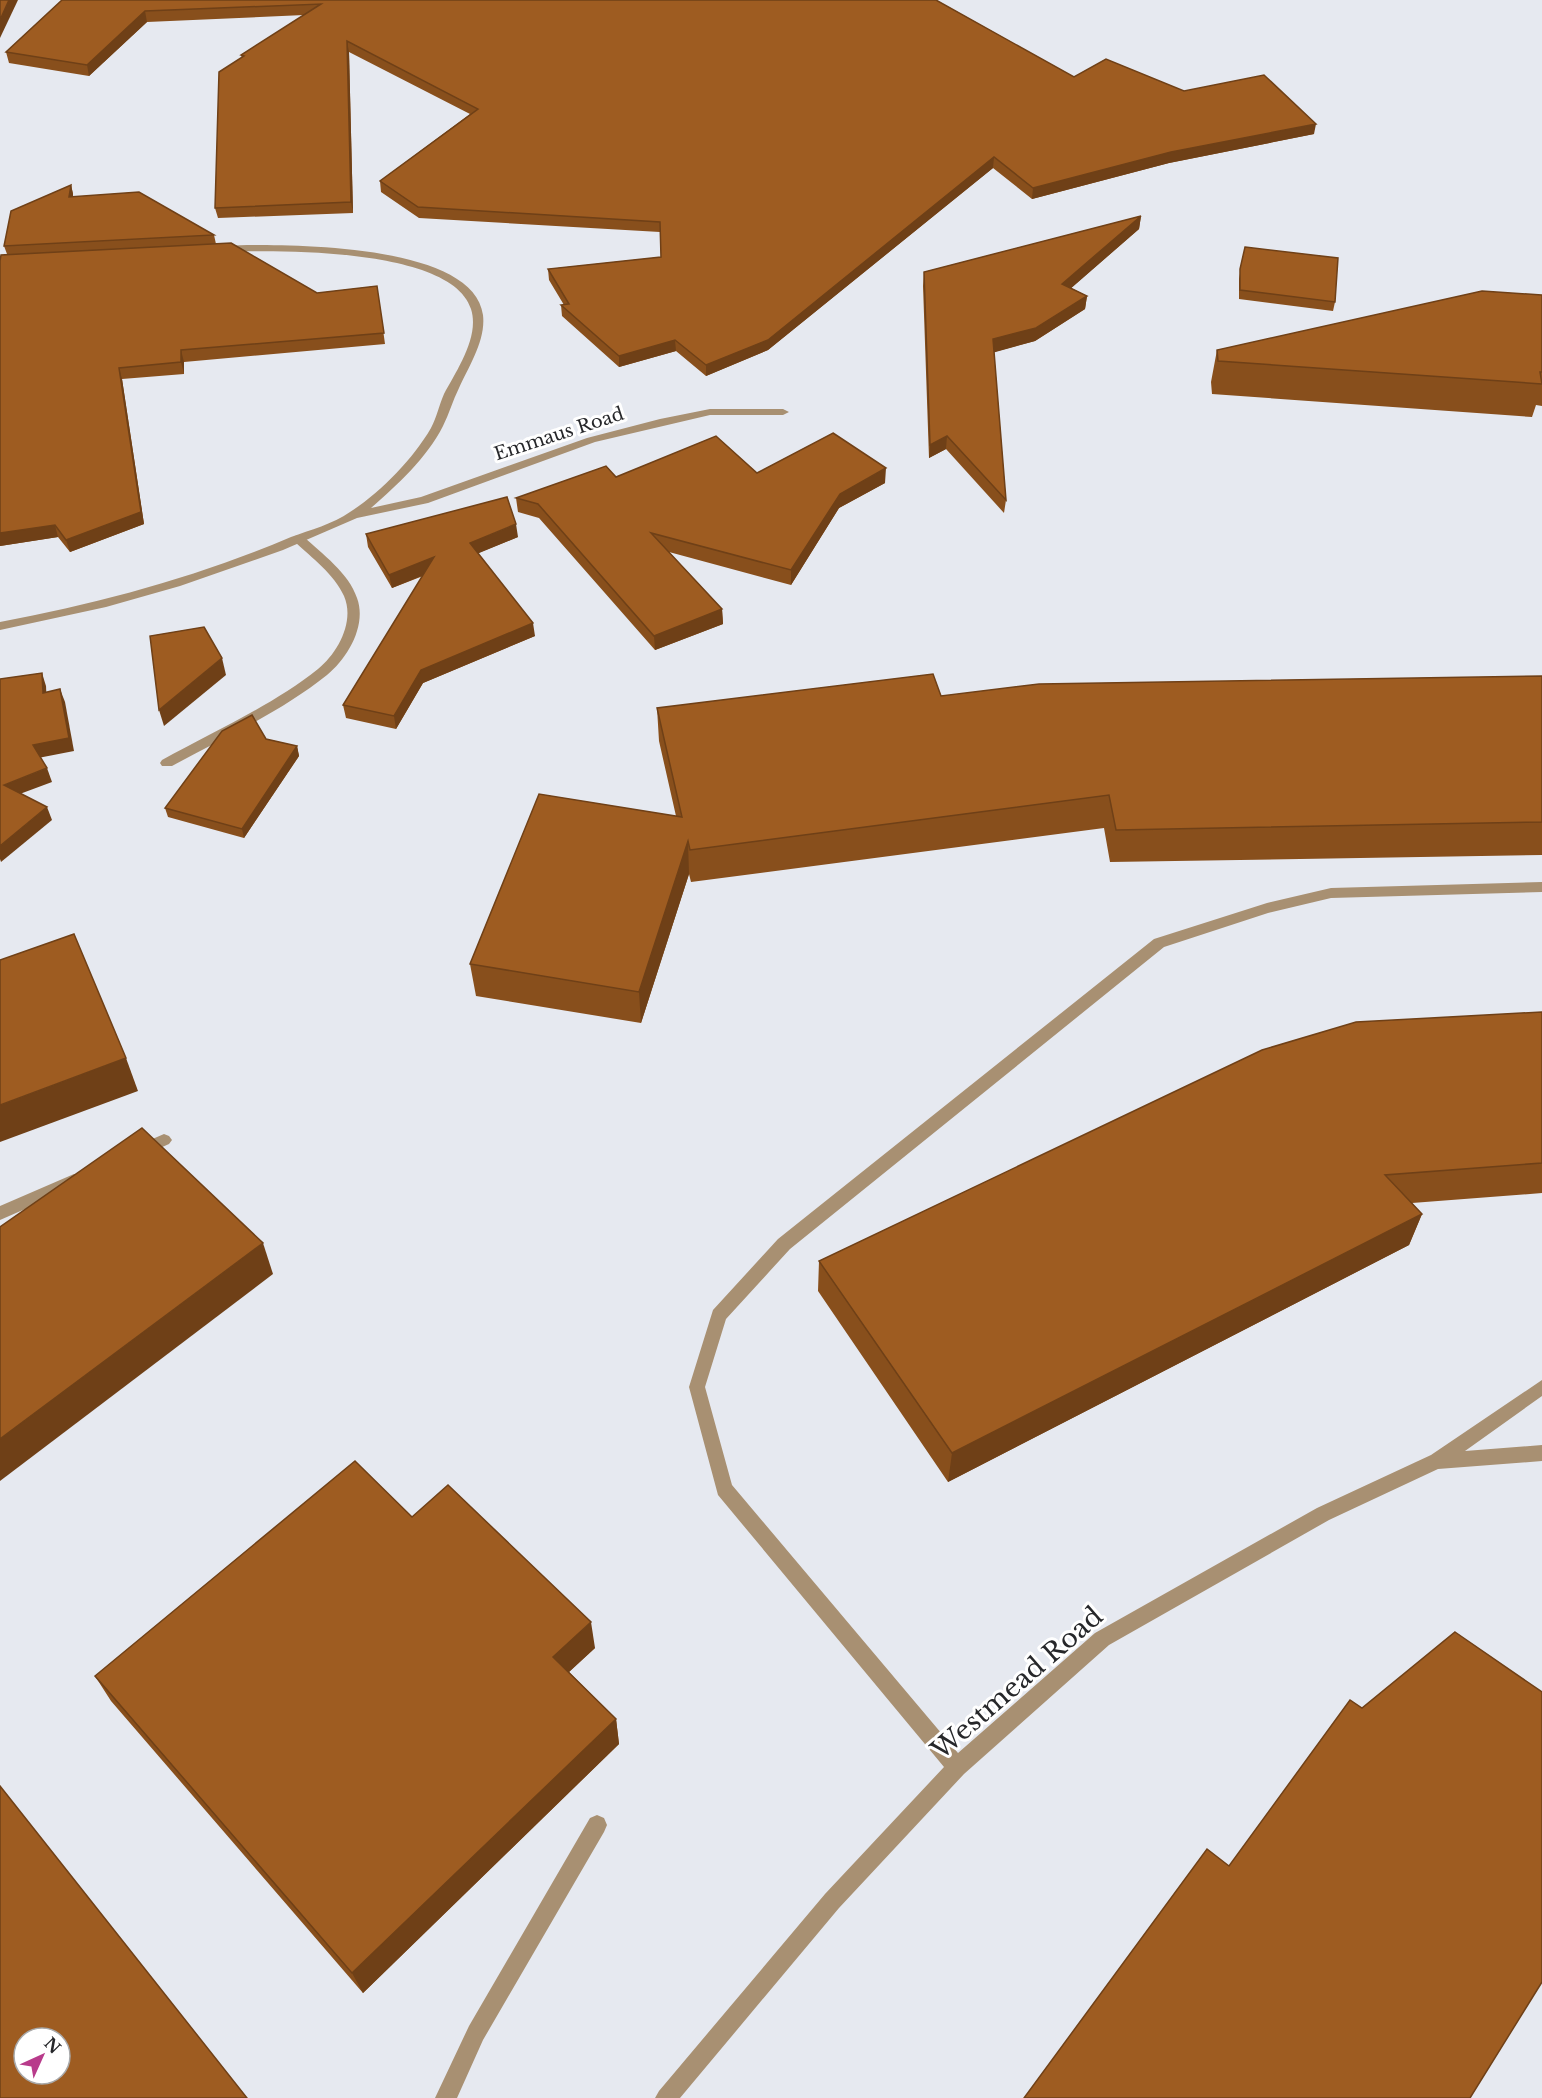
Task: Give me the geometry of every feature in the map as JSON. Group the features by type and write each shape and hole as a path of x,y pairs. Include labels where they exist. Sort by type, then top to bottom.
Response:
{"street":[{"name":"Emmaus Road","path":"208,250 343,250 416,264 452,281 470,295 477,308 477,327 471,353 446,400 436,428 391,484 352,516"},
{"name":"Emmaus Road","path":"0,626 74,613 212,573 352,516 424,500 591,440 710,412 783,412"},
{"path":"167,763 286,697 324,671 344,647 355,617 351,597 338,576 299,539"},
{"path":"957,1767 724,1489 697,1387 719,1315 784,1244 1159,943 1267,908 1331,893 1542,887"},
{"path":"120,1160 164,1140"},
{"path":"0,1213 87,1174"},
{"path":"1437,1461 1542,1387"},
{"name":"Westmead Road","path":"666,2098 832,1901 957,1767 1102,1639 1323,1514 1437,1461 1542,1453"},
{"path":"446,2098 476,2033 597,1825"}],"building":[{"path":"0,0 9,0 0,20"},
{"path":"62,0 936,0 1074,77 1106,59 1184,91 1264,75 1316,124 1171,152 1033,188 994,157 768,340 706,365 675,340 619,356 561,305 569,304 548,269 661,257 660,222 418,207 380,181 478,109 347,41 351,202 215,208 219,72 244,56 241,55 321,4 145,11 87,65 6,52"},
{"path":"71,185 69,197 139,192 214,235 4,246 11,211"},
{"path":"1141,216 1062,284 1087,296 1036,328 993,339 1006,500 947,436 930,445 924,272"},
{"path":"231,243 317,293 377,286 384,333 181,350 181,362 119,368 141,512 66,540 55,525 0,533 1,255"},
{"path":"1245,247 1338,258 1335,302 1240,290 1240,269"},
{"path":"1482,291 1542,295 1542,372 1540,372 1542,384 1218,361 1217,350"},
{"path":"833,433 886,468 840,494 791,570 651,533 722,609 654,636 538,504 516,498 606,466 616,477 716,436 757,473"},
{"path":"507,497 516,524 470,543 533,623 421,670 394,716 343,705 434,557 389,575 366,534"},
{"path":"204,627 222,658 159,710 150,636"},
{"path":"42,673 43,693 60,689 69,738 33,745 47,768 4,785 47,807 0,846 0,679"},
{"path":"933,674 941,696 1039,684 1542,676 1542,822 1116,830 1109,795 690,850 688,841 639,992 470,964 539,794 682,817 657,708"},
{"path":"252,715 266,739 297,746 242,829 165,808 222,731"},
{"path":"74,934 126,1058 0,1105 0,960"},
{"path":"1542,1012 1542,1163 1385,1175 1422,1214 952,1453 819,1261 1262,1050 1356,1022"},
{"path":"142,1128 263,1243 0,1439 0,1227"},
{"path":"355,1461 412,1517 448,1485 591,1622 553,1657 616,1719 352,1973 95,1676"},
{"path":"1455,1632 1542,1692 1542,1982 1470,2098 1024,2098 1207,1849 1229,1866 1350,1700 1362,1708"},
{"path":"0,1786 247,2098 0,2098"}]}
